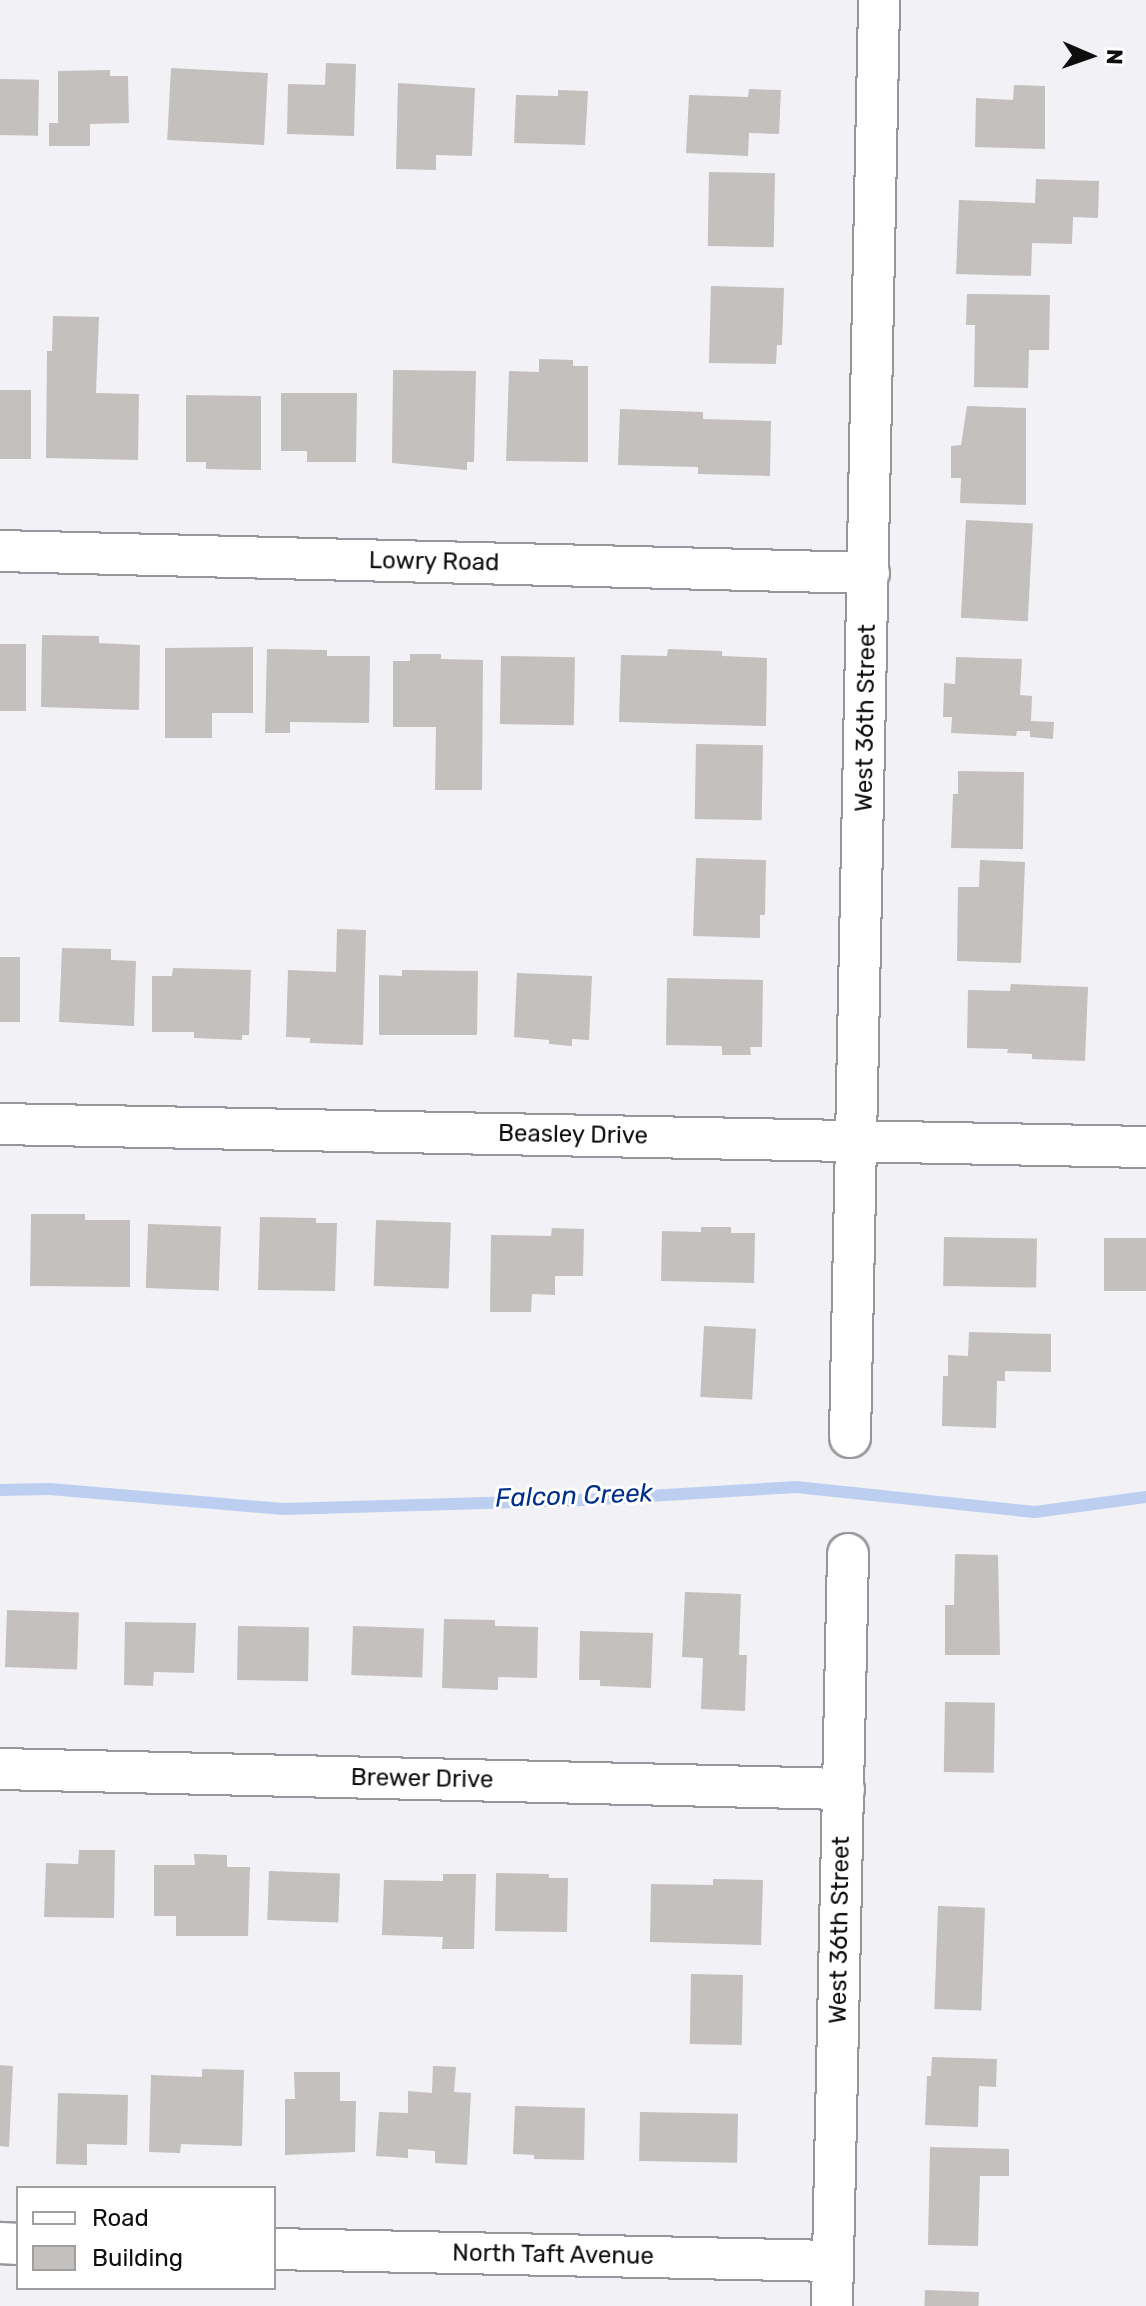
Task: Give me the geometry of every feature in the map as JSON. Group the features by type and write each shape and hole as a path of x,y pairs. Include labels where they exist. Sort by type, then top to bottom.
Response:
{"street":[{"name":"West 36th Street","path":"850,1437 879,0"},
{"name":"Lowry Road","path":"0,551 869,573"},
{"name":"Beasley Drive","path":"0,1124 1146,1147"},
{"name":"West 36th Street","path":"832,2306 848,1554"},
{"name":"Brewer Drive","path":"0,1769 844,1789"},
{"name":"North Taft Avenue","path":"276,2249 833,2261"}],"building":[{"path":"326,63 356,64 354,136 287,134 288,84 325,85"},
{"path":"171,68 268,73 264,145 167,140"},
{"path":"110,70 110,76 128,76 129,123 90,124 90,146 49,146 49,123 58,123 58,71"},
{"path":"0,79 39,80 38,136 0,135"},
{"path":"398,83 475,88 472,156 436,155 436,170 396,169"},
{"path":"1014,85 1045,86 1045,149 975,147 976,98 1013,100"},
{"path":"749,89 781,90 779,134 749,133 748,156 686,153 689,95 748,97"},
{"path":"558,90 588,91 585,145 514,143 516,95 558,96"},
{"path":"709,172 775,173 774,247 708,246"},
{"path":"1036,179 1099,181 1098,218 1073,217 1072,244 1032,243 1031,276 956,274 959,200 1035,203"},
{"path":"711,286 784,288 782,345 777,345 776,364 709,363"},
{"path":"967,294 1050,295 1049,350 1029,350 1028,388 974,387 975,325 966,325"},
{"path":"53,316 99,317 96,393 139,394 138,460 46,458 47,351 52,351"},
{"path":"539,359 573,360 573,366 588,366 588,462 506,461 509,371 539,372"},
{"path":"393,370 476,371 474,462 467,462 467,470 392,463"},
{"path":"0,390 31,390 31,459 0,459"},
{"path":"281,393 357,393 356,462 307,462 307,451 281,451"},
{"path":"186,395 261,396 261,470 206,469 206,462 186,462"},
{"path":"967,406 1026,408 1026,505 960,503 961,478 951,478 951,446 961,445"},
{"path":"620,409 703,412 703,419 771,421 770,476 698,474 698,467 618,465"},
{"path":"966,520 1033,524 1028,621 961,618"},
{"path":"42,635 99,636 99,643 140,645 139,710 41,707"},
{"path":"0,644 26,644 26,711 0,711"},
{"path":"253,647 253,713 212,713 212,738 165,738 165,648"},
{"path":"267,649 327,650 327,656 370,656 369,723 290,722 290,733 265,733"},
{"path":"668,649 722,651 722,656 767,658 766,726 619,722 621,655 667,656"},
{"path":"410,654 441,654 441,659 483,660 482,790 435,790 436,727 393,727 393,661 410,661"},
{"path":"501,656 575,657 574,725 500,724"},
{"path":"956,657 1022,659 1020,695 1032,696 1031,721 1054,722 1053,739 1030,737 1030,731 1017,731 1016,736 951,733 952,717 943,717 944,683 955,684"},
{"path":"696,744 763,745 762,820 695,819"},
{"path":"958,771 1024,772 1023,849 951,848 953,794 958,794"},
{"path":"696,858 766,860 765,915 760,915 760,938 693,936"},
{"path":"980,860 1025,862 1021,963 957,961 958,887 979,887"},
{"path":"337,929 366,930 363,1045 310,1043 310,1038 286,1037 288,970 336,972"},
{"path":"62,948 111,949 111,960 136,961 134,1026 59,1022"},
{"path":"0,957 20,957 20,1022 0,1022"},
{"path":"173,968 251,970 249,1035 242,1035 242,1040 194,1038 194,1032 152,1032 152,976 172,976"},
{"path":"402,970 478,971 477,1035 379,1035 379,975 402,976"},
{"path":"517,973 592,976 589,1040 572,1039 572,1046 549,1044 549,1040 514,1037"},
{"path":"667,978 763,980 762,1047 750,1047 751,1055 722,1055 722,1046 666,1045"},
{"path":"1011,984 1088,987 1085,1061 1032,1059 1032,1054 1007,1053 1008,1049 967,1048 968,990 1010,991"},
{"path":"31,1214 85,1214 85,1220 130,1220 130,1287 30,1286"},
{"path":"260,1217 316,1218 316,1223 337,1223 335,1291 258,1290"},
{"path":"376,1220 451,1223 449,1289 374,1286"},
{"path":"148,1224 221,1227 219,1291 146,1288"},
{"path":"701,1227 731,1227 731,1233 755,1233 754,1283 661,1281 662,1231 701,1232"},
{"path":"552,1228 584,1229 583,1276 555,1276 555,1295 532,1294 531,1312 490,1312 491,1235 551,1236"},
{"path":"944,1237 1037,1239 1036,1288 943,1286"},
{"path":"1104,1238 1146,1238 1146,1291 1104,1291"},
{"path":"704,1326 756,1329 752,1400 700,1397"},
{"path":"969,1332 1051,1334 1051,1372 1005,1371 1005,1381 997,1381 996,1428 942,1426 943,1376 948,1376 948,1355 968,1356"},
{"path":"955,1554 998,1555 1000,1655 945,1655 945,1605 954,1605"},
{"path":"685,1592 741,1594 739,1655 747,1655 745,1711 701,1709 703,1658 682,1657"},
{"path":"7,1610 79,1613 77,1669 5,1667"},
{"path":"444,1619 495,1620 495,1626 538,1627 537,1678 498,1677 498,1690 442,1688"},
{"path":"125,1622 196,1623 194,1673 154,1672 153,1686 124,1685"},
{"path":"238,1626 309,1627 308,1681 237,1680"},
{"path":"353,1626 424,1628 422,1677 351,1675"},
{"path":"580,1631 653,1633 651,1688 600,1686 600,1680 579,1680"},
{"path":"945,1702 995,1703 994,1773 944,1772"},
{"path":"79,1850 115,1850 114,1918 44,1917 46,1863 78,1864"},
{"path":"194,1854 227,1855 227,1867 250,1867 248,1936 176,1936 176,1916 154,1916 154,1865 195,1865"},
{"path":"269,1871 340,1873 338,1922 267,1920"},
{"path":"496,1873 549,1874 549,1878 568,1878 567,1932 495,1931"},
{"path":"443,1874 476,1874 474,1949 442,1949 443,1937 382,1935 384,1880 443,1881"},
{"path":"713,1879 763,1880 761,1945 650,1942 651,1884 713,1885"},
{"path":"938,1906 985,1908 981,2011 934,2009"},
{"path":"691,1974 743,1975 742,2045 690,2044"},
{"path":"932,2057 997,2059 996,2087 979,2086 978,2127 925,2125 927,2076 931,2076"},
{"path":"0,2065 13,2066 9,2147 0,2146"},
{"path":"433,2066 456,2067 454,2092 471,2093 467,2165 435,2163 435,2151 408,2149 408,2158 376,2156 379,2112 408,2113 408,2091 432,2093"},
{"path":"202,2069 244,2070 242,2146 181,2144 180,2153 149,2152 151,2075 202,2077"},
{"path":"294,2072 340,2072 340,2101 356,2101 355,2152 285,2155 285,2099 295,2099"},
{"path":"58,2093 128,2095 127,2145 87,2144 87,2165 56,2164"},
{"path":"515,2106 585,2108 584,2160 534,2159 534,2155 513,2154"},
{"path":"640,2112 738,2114 737,2163 639,2161"},
{"path":"930,2147 1009,2149 1009,2176 980,2176 978,2246 928,2245"},
{"path":"925,2290 979,2292 978,2306 924,2306"}],"waterway":[{"name":"Falcon Creek","path":"0,1490 50,1489 284,1509 584,1500 796,1487 1035,1512 1146,1497"}]}
